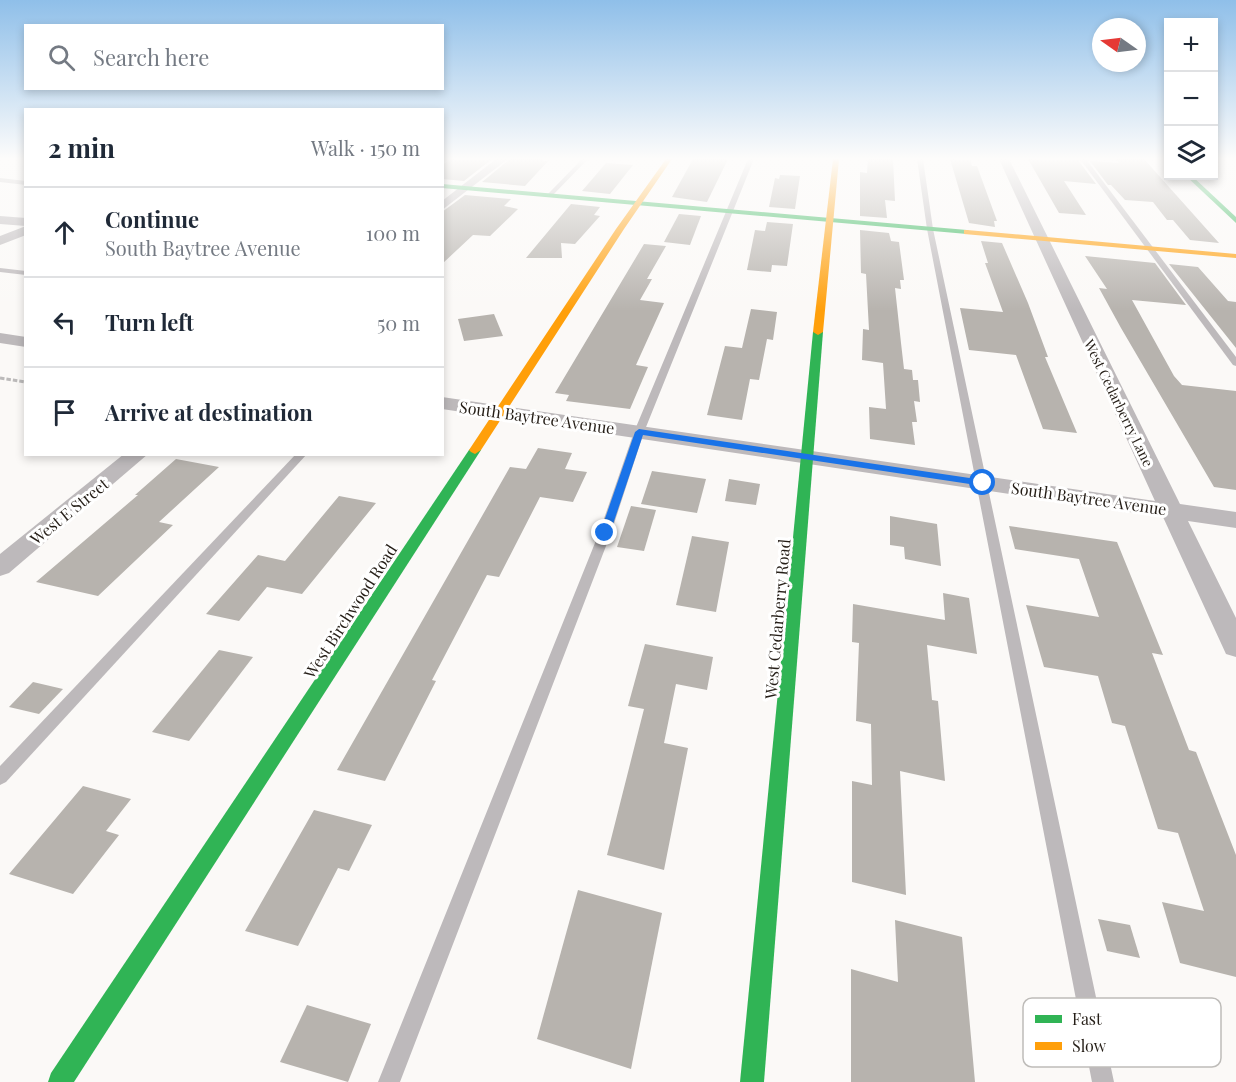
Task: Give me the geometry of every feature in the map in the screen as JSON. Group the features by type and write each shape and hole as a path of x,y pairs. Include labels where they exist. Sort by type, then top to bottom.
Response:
{"street":[{"name":"West Birchwood Road","path":"60,1082 634,209"},
{"path":"713,209 1236,256"},
{"name":"West Cedarberry Road","path":"752,1082 830,209"},
{"name":"West Cedarberry Lane","path":"1027,209 1236,646"},
{"path":"1224,209 1236,221"},
{"path":"0,220 24,222"},
{"path":"0,241 24,231"},
{"path":"0,338 24,342"},
{"name":"South Baytree Avenue","path":"444,403 1236,520"},
{"name":"West E Street","path":"0,567 136,456"}],"lane":[{"path":"927,209 1086,998"},
{"path":"1122,209 1236,363"},
{"path":"389,1082 605,533 639,432 731,211"},
{"path":"0,270 24,273"},
{"path":"0,777 300,456"},
{"path":"1100,1067 1103,1082"}],"path":[{"path":"0,378 24,382"}],"building":[{"path":"517,209 490,236 473,235 444,262 444,211"},
{"path":"566,209 598,209 594,215 600,216 575,244 561,243 562,258 526,258"},
{"path":"860,209 886,209 887,218 860,216"},
{"path":"965,209 993,209 997,221 994,221 995,227 969,223"},
{"path":"1057,209 1082,209 1086,215 1059,213"},
{"path":"1159,209 1189,209 1219,243 1190,240 1173,220 1167,220"},
{"path":"679,214 701,216 690,245 664,242"},
{"path":"767,222 793,224 787,266 772,265 771,272 747,270 755,230 765,231"},
{"path":"860,230 889,233 891,241 899,242 904,280 900,280 901,289 895,288 904,369 912,370 913,380 918,380 920,402 914,401 917,422 912,422 915,445 870,439 869,407 886,409 883,363 862,360 863,329 869,330 866,274 861,273"},
{"path":"981,241 1002,243 1028,303 1048,357 1045,357 1077,433 1043,429 1016,355 969,350 960,308 1003,312 985,263 988,263"},
{"path":"644,244 666,246 647,279 652,279 640,300 664,303 636,365 648,367 630,409 566,401 569,395 555,393"},
{"path":"1085,256 1155,263 1186,305 1132,300 1174,376 1182,385 1236,391 1236,490 1214,487 1121,328 1099,288 1107,289"},
{"path":"1169,264 1198,267 1228,301 1236,302 1236,348"},
{"path":"751,309 777,312 773,340 767,339 759,380 750,379 742,420 707,415 725,346 742,348"},
{"path":"494,314 503,336 464,341 458,319"},
{"path":"538,448 572,453 565,469 587,472 573,502 540,497 499,577 487,575 432,680 436,681 385,781 337,770 510,467 526,469"},
{"path":"176,459 219,467 159,522 173,525 98,596 36,582 138,495 135,495"},
{"path":"652,471 706,479 697,513 641,504"},
{"path":"729,479 760,484 756,505 725,501"},
{"path":"339,496 376,503 302,594 267,587 239,621 206,614 258,555 285,561"},
{"path":"631,506 656,510 644,551 617,547"},
{"path":"890,516 937,524 941,566 905,559 904,547 890,545"},
{"path":"1009,526 1117,542 1163,655 1152,653 1189,750 1196,752 1236,855 1236,977 1180,963 1162,902 1204,911 1178,833 1158,829 1125,726 1112,723 1098,676 1044,667 1026,605 1099,617 1079,559 1015,549"},
{"path":"692,536 729,542 716,612 676,605"},
{"path":"943,593 969,598 977,654 927,645 932,700 938,701 945,781 900,771 906,895 852,882 852,781 872,785 871,724 856,721 859,643 852,642 853,604 945,620"},
{"path":"645,644 713,657 707,690 676,684 664,743 688,748 664,870 607,855 644,709 628,706"},
{"path":"219,650 253,657 189,741 152,732"},
{"path":"33,682 63,689 39,714 9,707"},
{"path":"83,786 131,799 106,831 119,835 73,894 9,874"},
{"path":"314,810 372,825 349,871 338,868 298,946 245,931"},
{"path":"578,890 662,913 631,1069 537,1039"},
{"path":"1098,919 1130,925 1140,958 1107,951"},
{"path":"895,920 962,937 975,1082 851,1082 851,969 898,982"},
{"path":"307,1005 371,1024 348,1082 280,1062"}],"traffic: fast":[{"path":"710,209 967,232"},
{"path":"1224,209 1236,221"},
{"path":"752,1082 818,332"},
{"path":"60,1082 475,450"}],"traffic: slow":[{"path":"475,450 634,209"},
{"path":"818,332 831,209"},
{"path":"967,232 1236,256"}],"route":[{"path":"605,533 639,432 983,483"}]}
